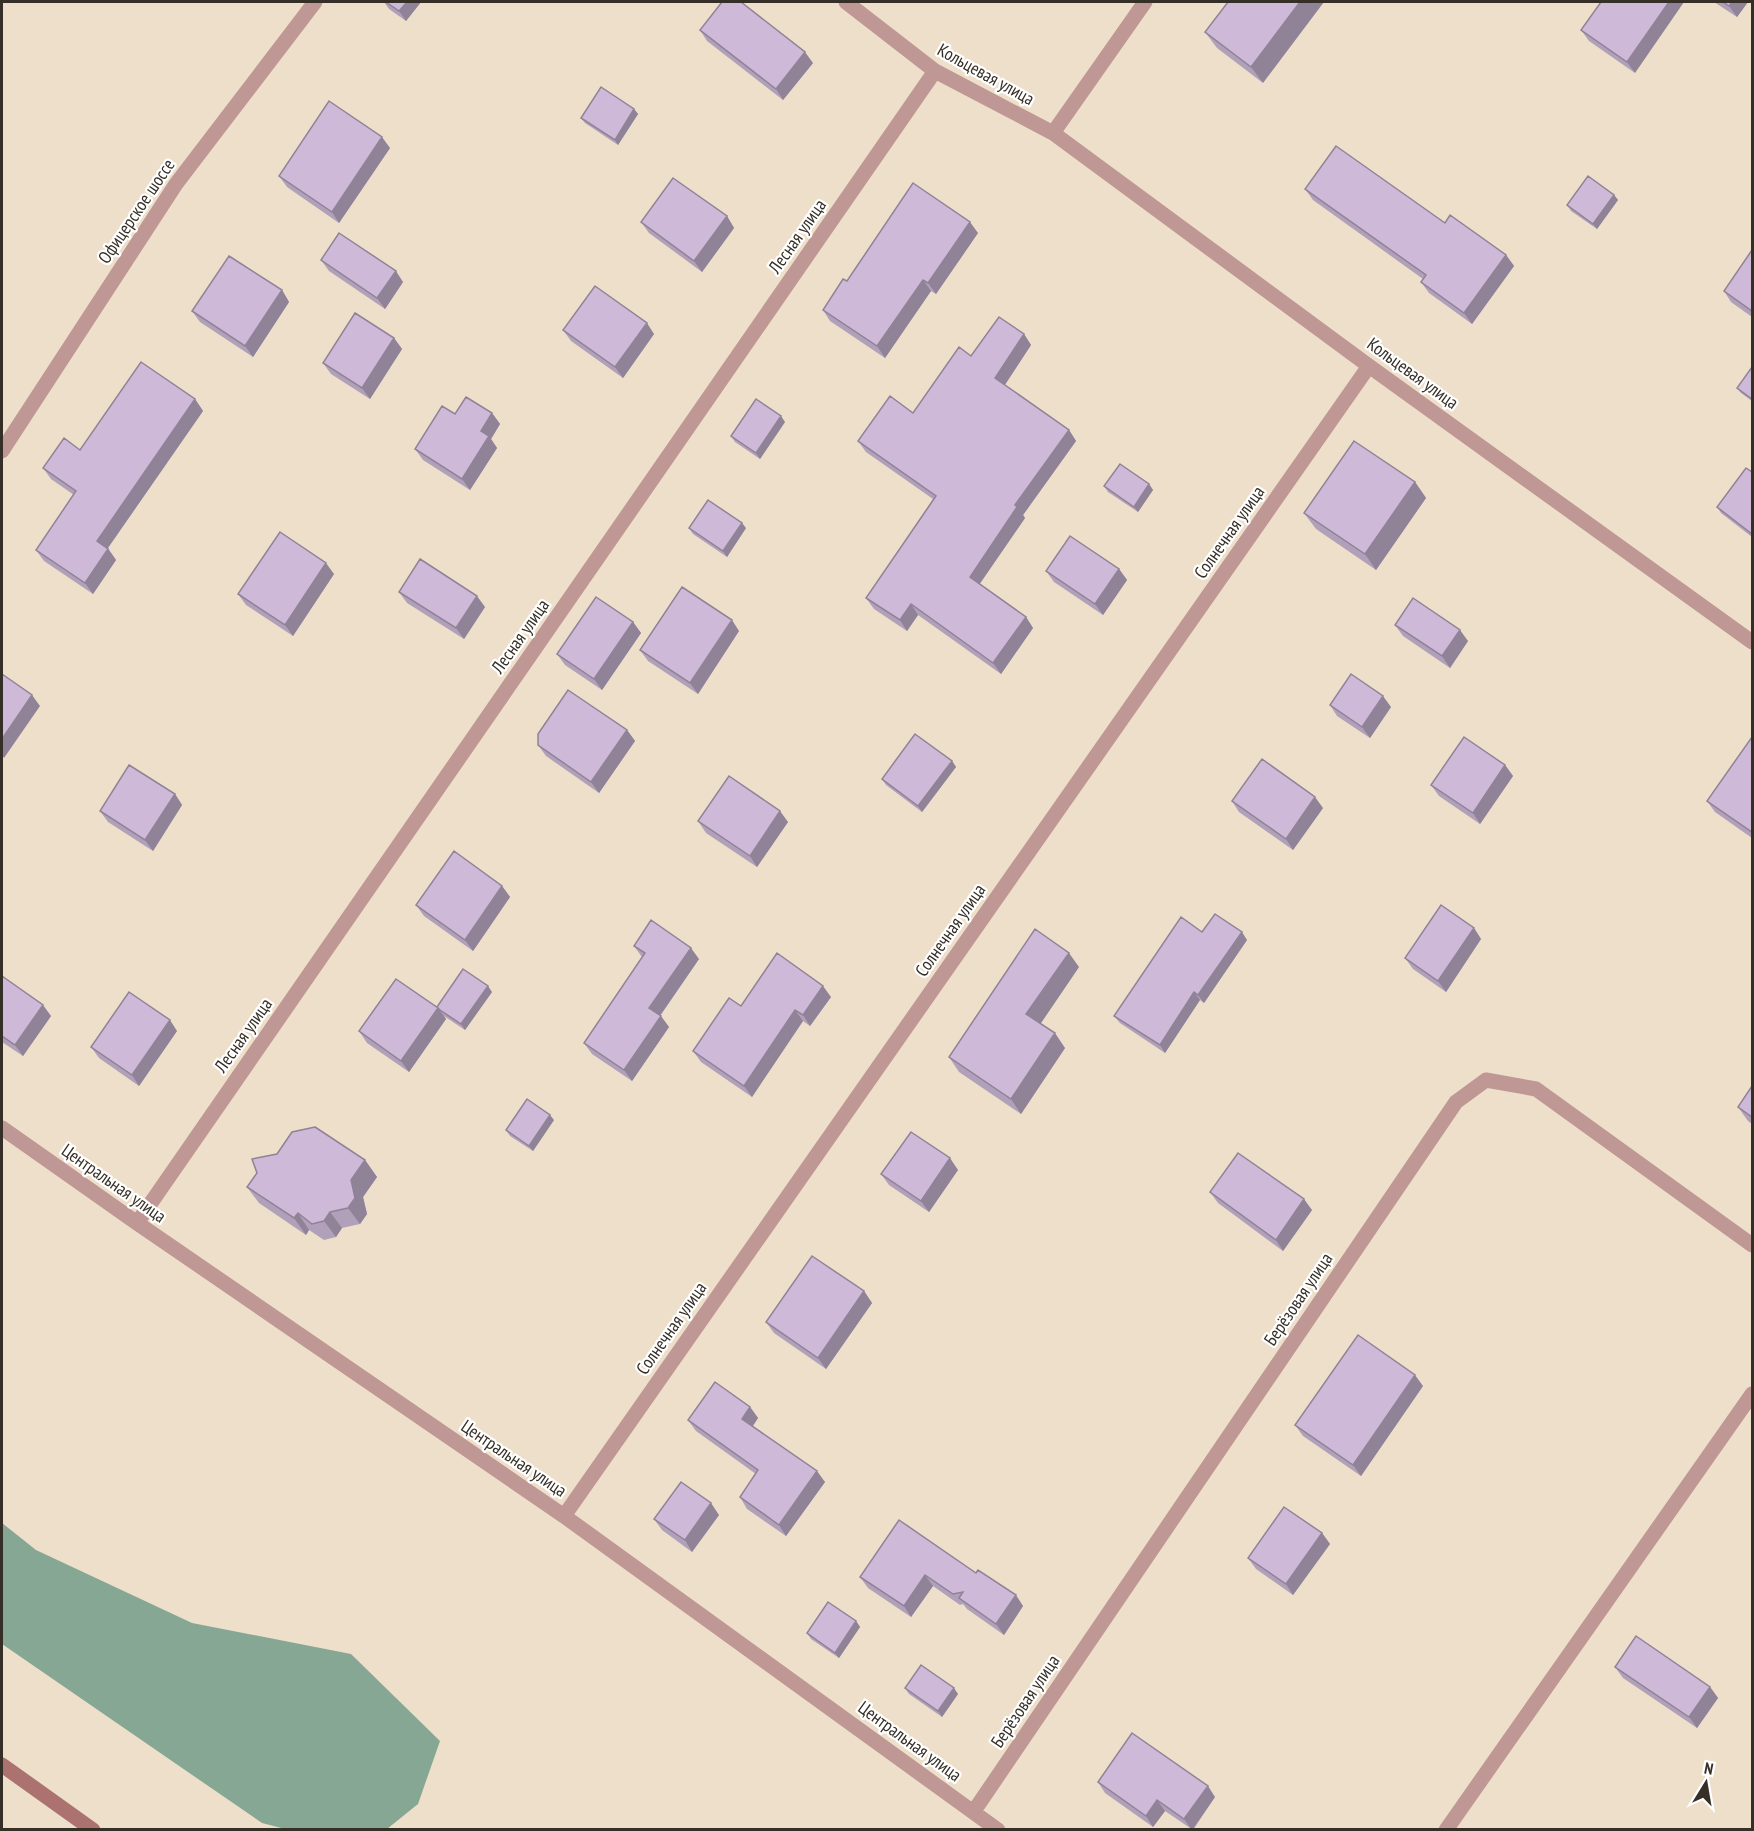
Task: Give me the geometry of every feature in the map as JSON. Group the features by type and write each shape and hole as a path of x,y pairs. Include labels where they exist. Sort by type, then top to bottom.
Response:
{"main road":[{"path":"2,1765 93,1830"}],"street":[{"name":"Офицерское шоссе","path":"2,451 176,184 315,2"},
{"name":"Кольцевая улица","path":"846,2 935,71 1053,132 1369,366 1752,642"},
{"path":"1053,132 1145,2"},
{"name":"Лесная улица","path":"137,1223 935,71"},
{"name":"Солнечная улица","path":"564,1516 1369,366"},
{"name":"Берёзовая улица","path":"974,1811 1456,1102 1486,1080 1536,1089 1752,1245"},
{"name":"Центральная улица","path":"2,1128 564,1516 998,1830"},
{"path":"1446,1830 1752,1394"}],"green space":[{"path":"2,1523 36,1550 192,1623 351,1654 440,1741 418,1804 387,1829 289,1830 262,1823 2,1644"}],"building":[{"path":"386,2 407,2 399,11"},
{"path":"722,2 741,2 805,52 776,89 700,30"},
{"path":"1228,2 1300,2 1251,67 1205,32"},
{"path":"1601,2 1669,2 1627,62 1581,30"},
{"path":"601,87 634,109 615,140 581,118"},
{"path":"329,101 382,137 332,212 279,176"},
{"path":"1336,146 1445,223 1450,215 1506,255 1464,313 1421,282 1426,275 1305,189"},
{"path":"1588,176 1614,195 1593,224 1567,205"},
{"path":"673,178 727,216 694,261 641,222"},
{"path":"913,183 970,222 928,283 923,280 877,346 823,310 843,279 847,281"},
{"path":"339,233 396,271 377,298 321,260"},
{"path":"1752,250 1752,311 1724,291"},
{"path":"229,256 282,290 245,346 192,311"},
{"path":"595,286 647,323 615,367 563,330"},
{"path":"355,313 394,338 362,388 323,363"},
{"path":"999,317 1024,334 995,378 1069,430 1015,505 1017,507 970,577 1026,617 993,663 911,604 900,620 866,598 936,496 858,441 890,396 913,413 959,347 971,356"},
{"path":"141,362 195,399 97,541 108,549 85,583 36,550 76,491 43,468 64,438 80,450"},
{"path":"1752,367 1752,399 1737,388"},
{"path":"466,397 492,413 481,431 489,436 462,479 415,449 442,406 455,414"},
{"path":"756,399 781,416 756,453 731,436"},
{"path":"1354,441 1415,482 1365,554 1304,513"},
{"path":"1120,464 1149,484 1134,507 1104,486"},
{"path":"1746,468 1752,472 1752,534 1717,507"},
{"path":"708,500 742,523 723,551 689,528"},
{"path":"280,532 326,563 285,625 238,594"},
{"path":"1070,536 1119,569 1095,604 1046,571"},
{"path":"420,559 477,596 456,628 399,592"},
{"path":"682,587 732,620 690,683 640,650"},
{"path":"596,597 633,622 594,679 557,654"},
{"path":"1413,598 1460,630 1442,656 1395,625"},
{"path":"2,674 32,695 2,739"},
{"path":"1351,674 1383,696 1362,727 1330,705"},
{"path":"568,690 627,730 591,782 538,745 538,734"},
{"path":"915,734 952,761 918,806 882,779"},
{"path":"1464,737 1505,765 1473,813 1431,785"},
{"path":"1752,737 1752,832 1707,801"},
{"path":"1262,759 1315,797 1286,839 1232,801"},
{"path":"129,765 175,794 145,840 100,811"},
{"path":"729,776 780,811 750,856 698,821"},
{"path":"454,851 502,886 465,940 416,905"},
{"path":"1441,905 1474,928 1438,981 1405,958"},
{"path":"1215,914 1242,932 1198,995 1194,992 1160,1045 1114,1016 1181,917 1202,932"},
{"path":"651,920 691,948 649,1008 661,1016 624,1070 584,1043 645,953 634,946"},
{"path":"1035,929 1069,953 1026,1014 1055,1033 1011,1099 949,1057"},
{"path":"777,953 823,986 803,1015 795,1010 744,1086 693,1051 729,998 741,1006"},
{"path":"463,969 488,986 461,1024 437,1007"},
{"path":"2,976 43,1005 15,1045 2,1036"},
{"path":"396,979 438,1008 401,1061 359,1031"},
{"path":"129,992 170,1020 132,1075 91,1047"},
{"path":"1752,1086 1752,1117 1738,1107"},
{"path":"527,1099 550,1115 529,1146 506,1130"},
{"path":"315,1127 365,1160 351,1180 355,1198 348,1208 330,1212 324,1221 312,1224 298,1213 294,1218 247,1187 257,1173 252,1159 277,1154 292,1132"},
{"path":"911,1132 950,1158 921,1201 881,1174"},
{"path":"1238,1153 1304,1199 1276,1240 1210,1192"},
{"path":"812,1256 864,1291 818,1358 766,1322"},
{"path":"1358,1335 1415,1375 1353,1465 1295,1425"},
{"path":"715,1382 750,1407 742,1419 817,1471 779,1525 740,1497 758,1470 688,1420"},
{"path":"681,1482 711,1503 685,1540 654,1519"},
{"path":"1284,1507 1322,1533 1286,1584 1248,1558"},
{"path":"899,1520 976,1573 978,1570 1016,1595 996,1624 959,1598 963,1592 953,1594 925,1575 904,1606 860,1577"},
{"path":"828,1602 856,1621 835,1653 807,1633"},
{"path":"1636,1636 1710,1687 1689,1717 1615,1667"},
{"path":"921,1665 954,1688 938,1711 905,1688"},
{"path":"1132,1733 1208,1786 1184,1819 1157,1800 1146,1816 1098,1782"}]}
